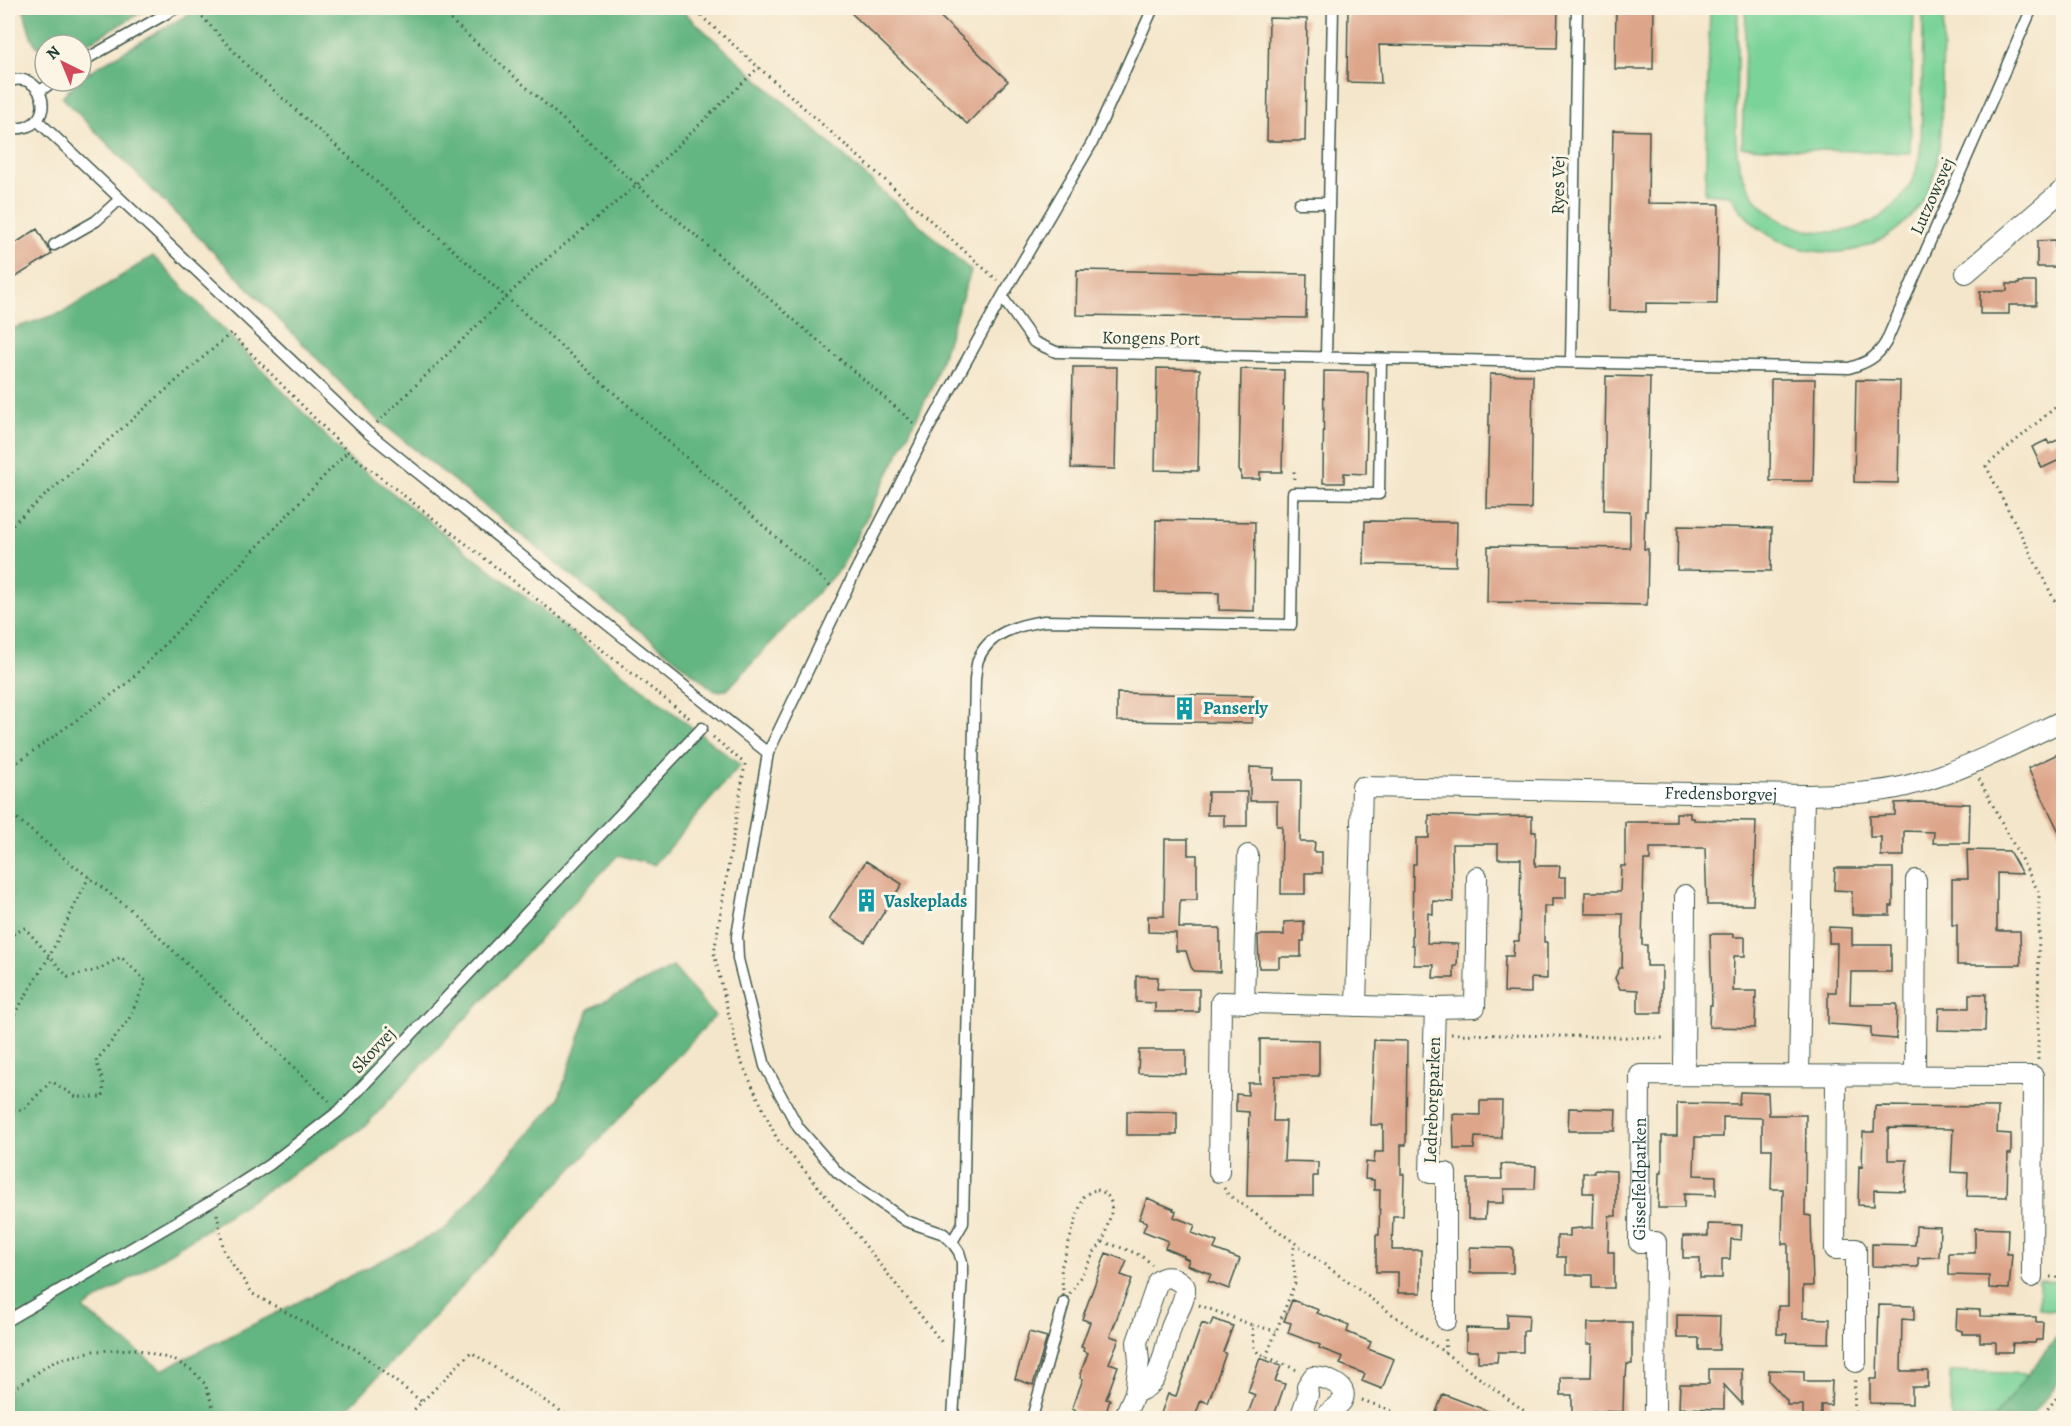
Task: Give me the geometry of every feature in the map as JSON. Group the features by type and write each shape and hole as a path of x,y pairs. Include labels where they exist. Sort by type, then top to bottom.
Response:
{"street":[{"path":"1966,273 2064,189"},
{"name":"Fredensborgvej","path":"1356,1006 1362,787 1804,795 1857,793 1905,786 1971,764 2064,720"},
{"path":"1800,1075 1804,795"},
{"path":"1244,1003 1248,855"},
{"path":"1219,1172 1221,1002 1434,1008 1475,1007 1477,877"},
{"path":"1915,1076 1916,880"},
{"path":"1684,1075 1685,896"},
{"name":"Ledreborgparken","path":"1434,1008 1430,1173 1446,1173 1446,1320"},
{"name":"Gisselfeldparken","path":"1655,1419 1656,1242 1640,1242 1640,1075 2033,1076"},
{"path":"1836,1075 1835,1249 1856,1249 1856,1362"},
{"path":"2032,1277 2033,1076"},
{"path":"1124,1419 1135,1393 1139,1361 1137,1342 1156,1286 1163,1278 1172,1278 1181,1282 1185,1287 1184,1299 1170,1329 1165,1353 1153,1381 1146,1388 1135,1393"},
{"path":"1300,1419 1308,1395 1306,1386 1312,1377 1342,1388 1342,1401 1324,1419"}],"lane":[{"path":"93,55 176,8"},
{"path":"953,1419 962,1276 959,1252 944,1234 906,1221 838,1173 798,1127 765,1066 738,959 737,936 768,753 854,574 926,433 1092,143 1153,8"},
{"path":"1326,358 1333,8"},
{"name":"Ryes Vej","path":"1570,362 1577,8"},
{"name":"Lutzowsvej","path":"1570,362 1849,368 1873,358 1886,342 2032,8"},
{"path":"8,82 21,79 33,86"},
{"path":"8,126 21,129 38,120 43,106 40,93"},
{"path":"38,120 367,432 768,753"},
{"path":"54,245 96,221 120,199"},
{"path":"1299,202 1329,203"},
{"name":"Kongens Port","path":"1002,297 1034,342 1056,352 1570,362"},
{"path":"952,1242 963,1223 975,679 978,660 987,646 1001,634 1022,624 1044,621 1291,625 1293,493 1379,494 1381,359"},
{"name":"Skovvej","path":"8,1320 214,1200 269,1165 339,1111 702,728"},
{"path":"1032,1419 1064,1302"}],"path":[{"path":"194,8 252,71 837,591"},
{"path":"437,8 637,185 926,433"},
{"path":"692,8 998,281 1002,297"},
{"path":"367,432 536,268 637,185 759,67"},
{"path":"8,528 231,333 348,452 746,764 714,953 739,1057 777,1139 822,1191 956,1360"},
{"path":"2064,400 1986,466 2064,619"},
{"path":"8,769 128,683 348,452"},
{"path":"1971,764 2039,892 2038,1062 2033,1076"},
{"path":"8,811 131,910 339,1111"},
{"path":"8,1025 49,957 88,877"},
{"path":"8,937 25,928 68,977 97,970 121,957 146,981 128,1021 96,1061 104,1084 104,1097 76,1097 51,1081 23,1110 8,1110"},
{"path":"1434,1033 1685,1039"},
{"path":"1219,1172 1224,1172 1223,1186 1228,1194 1533,1419"},
{"path":"1091,1191 1104,1192 1112,1203 1112,1211 1103,1242 1095,1251 1085,1273 1064,1302 1061,1268 1083,1197 1091,1191"},
{"path":"214,1200 224,1252 253,1294 356,1350 422,1402"},
{"path":"1103,1242 1148,1260 1163,1278"},
{"path":"1266,1358 1295,1283 1296,1274 1292,1256 1296,1244"},
{"path":"1184,1299 1276,1332"},
{"path":"1252,1325 1254,1347 1258,1353 1312,1377"},
{"path":"8,1393 54,1361 93,1352 136,1349 174,1360 193,1371 205,1384 214,1410 213,1419"},
{"path":"406,1419 471,1352 571,1419"},
{"path":"1854,1419 1856,1362"},
{"path":"2040,1419 2064,1389"},
{"path":"1343,1394 1390,1410 1404,1419"}],"green space":[{"path":"23,8 149,8 93,40 93,33 33,33 33,40"},
{"path":"199,8 679,8 971,271 932,387 842,566 727,690 715,691 372,415 62,97 66,93 93,93 93,69"},
{"path":"1710,8 1738,8 1736,143 1740,167 1753,195 1773,215 1798,228 1826,232 1853,229 1879,217 1901,198 1916,171 1921,137 1923,8 1944,8 1942,116 1938,157 1927,193 1917,209 1903,224 1870,245 1839,252 1808,250 1782,242 1769,235 1748,218 1730,195 1705,193"},
{"path":"1746,8 1914,8 1910,153 1742,147"},
{"path":"153,256 344,455 740,765 654,865 618,855 364,1127 83,1309 162,1370 445,1229 558,1100 589,1009 673,967 715,1016 339,1418 8,1418 8,330 64,312"},
{"path":"2039,1281 2063,1282 2063,1311 2039,1309"},
{"path":"2063,1329 2063,1376 2030,1418 1994,1418"},
{"path":"1951,1371 2029,1374 1994,1418 1951,1418"}],"building":[{"path":"846,8 931,8 1008,81 967,124"},
{"path":"1348,8 1558,8 1557,48 1379,45 1381,83 1347,82"},
{"path":"1616,8 1654,8 1653,69 1615,69"},
{"path":"1269,18 1307,19 1305,141 1267,141"},
{"path":"1613,130 1649,131 1648,203 1719,204 1717,304 1646,303 1646,312 1609,311"},
{"path":"37,229 52,254 8,282 8,248"},
{"path":"2055,240 2055,267 2037,267 2037,241"},
{"path":"1077,270 1307,274 1306,318 1076,315"},
{"path":"2019,282 2036,282 2036,305 2009,305 2009,314 1980,314 1980,291 2007,291 2007,284 2019,284"},
{"path":"1073,367 1117,367 1115,469 1071,468"},
{"path":"1157,368 1200,369 1198,471 1155,470"},
{"path":"1241,369 1284,370 1282,472 1260,472 1260,479 1241,479 1241,471 1239,471"},
{"path":"1324,371 1368,372 1366,474 1344,473 1344,483 1323,483"},
{"path":"1490,374 1533,375 1531,509 1487,508"},
{"path":"1606,376 1650,377 1644,549 1648,549 1647,605 1487,602 1488,546 1630,548 1630,511 1604,510"},
{"path":"1771,379 1815,379 1813,481 1770,481"},
{"path":"1856,380 1900,381 1898,483 1854,482"},
{"path":"2064,437 2064,458 2042,468 2032,447 2047,440 2049,444"},
{"path":"1156,520 1255,522 1254,611 1219,610 1219,593 1155,592"},
{"path":"1365,521 1457,522 1456,566 1364,564"},
{"path":"1678,526 1772,528 1771,571 1677,570"},
{"name":"Panserly","path":"1117,693 1253,696 1252,723 1117,721"},
{"path":"2064,751 2064,842 2028,768"},
{"path":"1250,767 1274,768 1273,780 1301,780 1300,842 1315,842 1314,852 1322,852 1322,873 1305,873 1305,894 1281,894 1282,826 1277,826 1277,801 1250,801"},
{"path":"1208,792 1247,792 1247,826 1224,826 1224,815 1207,815"},
{"path":"1895,803 1970,804 1969,843 1933,843 1934,832 1904,831 1904,856 1881,856 1881,837 1870,837 1870,816 1895,815"},
{"path":"1676,813 1690,813 1690,818 1694,820 1756,821 1753,905 1707,905 1705,848 1650,848 1650,860 1644,860 1642,945 1647,945 1647,966 1662,966 1662,1013 1638,1013 1638,990 1620,989 1615,978 1622,968 1623,914 1585,914 1585,892 1620,892 1621,866 1625,866 1625,822 1676,822"},
{"path":"1429,815 1532,816 1532,832 1536,832 1535,866 1560,866 1559,877 1566,877 1566,898 1552,898 1552,906 1544,906 1547,979 1531,978 1531,993 1504,992 1505,956 1513,956 1514,941 1519,941 1521,859 1498,859 1498,844 1452,844 1453,902 1433,901 1433,914 1428,913 1427,943 1458,944 1454,978 1433,978 1434,965 1414,965 1414,945 1412,945 1413,864 1416,864 1416,838 1429,838"},
{"path":"1165,839 1188,839 1188,855 1197,855 1197,900 1180,900 1179,928 1220,928 1220,972 1194,971 1186,951 1176,951 1176,933 1148,932 1148,916 1164,916"},
{"path":"1967,850 2009,851 2022,874 1997,873 1997,931 2020,931 2021,965 1957,965 1957,925 1952,925 1952,879 1968,879"},
{"name":"Vaskeplads","path":"866,861 902,884 865,942 829,919"},
{"path":"1835,868 1893,868 1893,906 1890,906 1890,915 1852,915 1852,891 1834,890"},
{"path":"1304,921 1301,957 1279,957 1279,968 1259,968 1258,935 1284,935 1284,922"},
{"path":"1829,927 1852,928 1852,945 1891,945 1891,972 1851,972 1850,1004 1897,1004 1896,1039 1871,1037 1871,1027 1828,1024 1828,992 1836,992 1837,943 1829,943"},
{"path":"1710,934 1733,934 1733,937 1745,937 1745,956 1734,956 1733,991 1756,991 1755,1028 1709,1027 1710,1005 1712,1005"},
{"path":"1136,976 1158,977 1157,989 1199,989 1199,1012 1155,1012 1155,1003 1136,1002"},
{"path":"1969,994 1986,994 1985,1031 1938,1030 1939,1008 1969,1008"},
{"path":"1260,1039 1319,1040 1319,1076 1275,1076 1273,1121 1286,1121 1284,1161 1318,1162 1318,1176 1313,1176 1313,1196 1247,1196 1249,1112 1236,1111 1236,1094 1248,1095 1248,1083 1260,1083"},
{"path":"1374,1040 1407,1041 1406,1145 1401,1145 1401,1174 1404,1174 1403,1216 1393,1216 1392,1250 1421,1250 1421,1293 1398,1293 1398,1272 1376,1272 1376,1235 1379,1235 1380,1190 1374,1190 1374,1180 1365,1179 1366,1162 1374,1163 1375,1152 1383,1152 1383,1125 1371,1125"},
{"path":"1139,1050 1186,1050 1186,1074 1138,1073"},
{"path":"1740,1092 1768,1093 1769,1115 1806,1115 1805,1215 1811,1216 1813,1286 1803,1286 1803,1318 1830,1319 1829,1343 1786,1342 1787,1334 1777,1334 1778,1306 1788,1306 1788,1244 1782,1244 1783,1189 1771,1189 1772,1149 1762,1149 1762,1118 1723,1117 1723,1137 1695,1137 1694,1175 1716,1176 1716,1195 1684,1194 1684,1208 1658,1208 1659,1173 1662,1173 1662,1136 1677,1136 1677,1103 1739,1104"},
{"path":"1480,1101 1502,1101 1501,1138 1475,1137 1474,1149 1454,1149 1453,1114 1480,1115"},
{"path":"1875,1106 1998,1107 1997,1133 2011,1134 2007,1197 1967,1196 1968,1173 1951,1172 1953,1129 1888,1128 1888,1160 1907,1160 1905,1191 1874,1190 1874,1206 1858,1205 1863,1132 1874,1132"},
{"path":"1569,1108 1616,1109 1615,1131 1568,1131"},
{"path":"1127,1111 1177,1112 1177,1135 1127,1135"},
{"path":"1501,1164 1536,1166 1535,1189 1504,1189 1504,1203 1486,1203 1485,1219 1468,1219 1468,1179 1502,1179"},
{"path":"1594,1170 1616,1171 1616,1216 1609,1216 1608,1252 1614,1252 1614,1288 1592,1288 1592,1275 1566,1275 1566,1257 1557,1257 1557,1236 1570,1236 1570,1229 1593,1227 1594,1193 1583,1193 1583,1173 1594,1173"},
{"path":"1147,1198 1174,1209 1176,1211 1174,1217 1195,1225 1192,1233 1217,1242 1214,1249 1240,1259 1229,1289 1208,1281 1211,1274 1187,1265 1189,1260 1184,1256 1165,1248 1168,1241 1143,1231 1147,1222 1139,1219"},
{"path":"1708,1224 1742,1225 1741,1240 1731,1239 1730,1259 1722,1259 1722,1278 1700,1278 1700,1258 1683,1258 1683,1236 1708,1236"},
{"path":"1916,1226 1940,1227 1939,1257 1918,1258 1918,1267 1872,1266 1872,1244 1915,1245"},
{"path":"1975,1228 2008,1229 2007,1254 2012,1254 2009,1289 1989,1288 1989,1276 1949,1275 1949,1253 1975,1253"},
{"path":"1470,1247 1513,1248 1513,1273 1470,1273"},
{"path":"1106,1253 1127,1261 1121,1275 1132,1279 1110,1336 1119,1339 1109,1363 1118,1366 1106,1399 1110,1400 1104,1419 1096,1419 1072,1409 1083,1379 1080,1378 1080,1374 1088,1353 1081,1347 1090,1322 1082,1319"},
{"path":"1292,1300 1319,1310 1317,1313 1349,1325 1347,1332 1371,1342 1368,1349 1394,1359 1382,1389 1362,1381 1365,1374 1340,1364 1343,1357 1288,1333 1291,1323 1284,1321"},
{"path":"1879,1305 1914,1306 1914,1320 1902,1319 1901,1371 1928,1371 1928,1387 1912,1387 1912,1404 1870,1403 1870,1379 1877,1379"},
{"path":"1957,1309 1980,1310 1980,1316 2036,1317 2036,1322 2043,1322 2042,1340 2036,1340 2035,1343 2013,1343 2012,1352 1996,1352 1996,1342 1980,1342 1980,1334 1962,1334 1962,1331 1956,1329"},
{"path":"1507,1314 1529,1315 1528,1331 1523,1331 1523,1352 1498,1352 1497,1362 1478,1362 1478,1351 1466,1351 1466,1328 1507,1329"},
{"path":"1677,1315 1720,1316 1719,1350 1699,1350 1699,1338 1677,1338"},
{"path":"1213,1319 1233,1326 1208,1403 1201,1400 1194,1419 1159,1419 1168,1394 1176,1396 1202,1323 1210,1326"},
{"path":"1632,1322 1632,1364 1627,1364 1626,1377 1624,1377 1623,1412 1593,1411 1593,1419 1572,1419 1572,1395 1561,1395 1561,1377 1591,1377 1592,1344 1587,1344 1588,1323"},
{"path":"1029,1332 1047,1337 1033,1385 1015,1379"},
{"path":"1260,1358 1281,1366 1275,1381 1285,1384 1273,1419 1246,1419 1255,1395 1248,1392"},
{"path":"1709,1369 1742,1369 1742,1404 1724,1385 1724,1409 1679,1408 1680,1384 1709,1384"},
{"path":"1769,1370 1804,1371 1804,1381 1832,1381 1831,1405 1821,1405 1821,1413 1816,1419 1808,1419 1803,1414 1803,1405 1787,1405 1787,1401 1769,1381"},
{"path":"1443,1394 1504,1417 1504,1419 1445,1419 1435,1415"}],"place":[{"name":"Panserly","path":"1185,708"},
{"name":"Vaskeplads","path":"866,901"}]}
